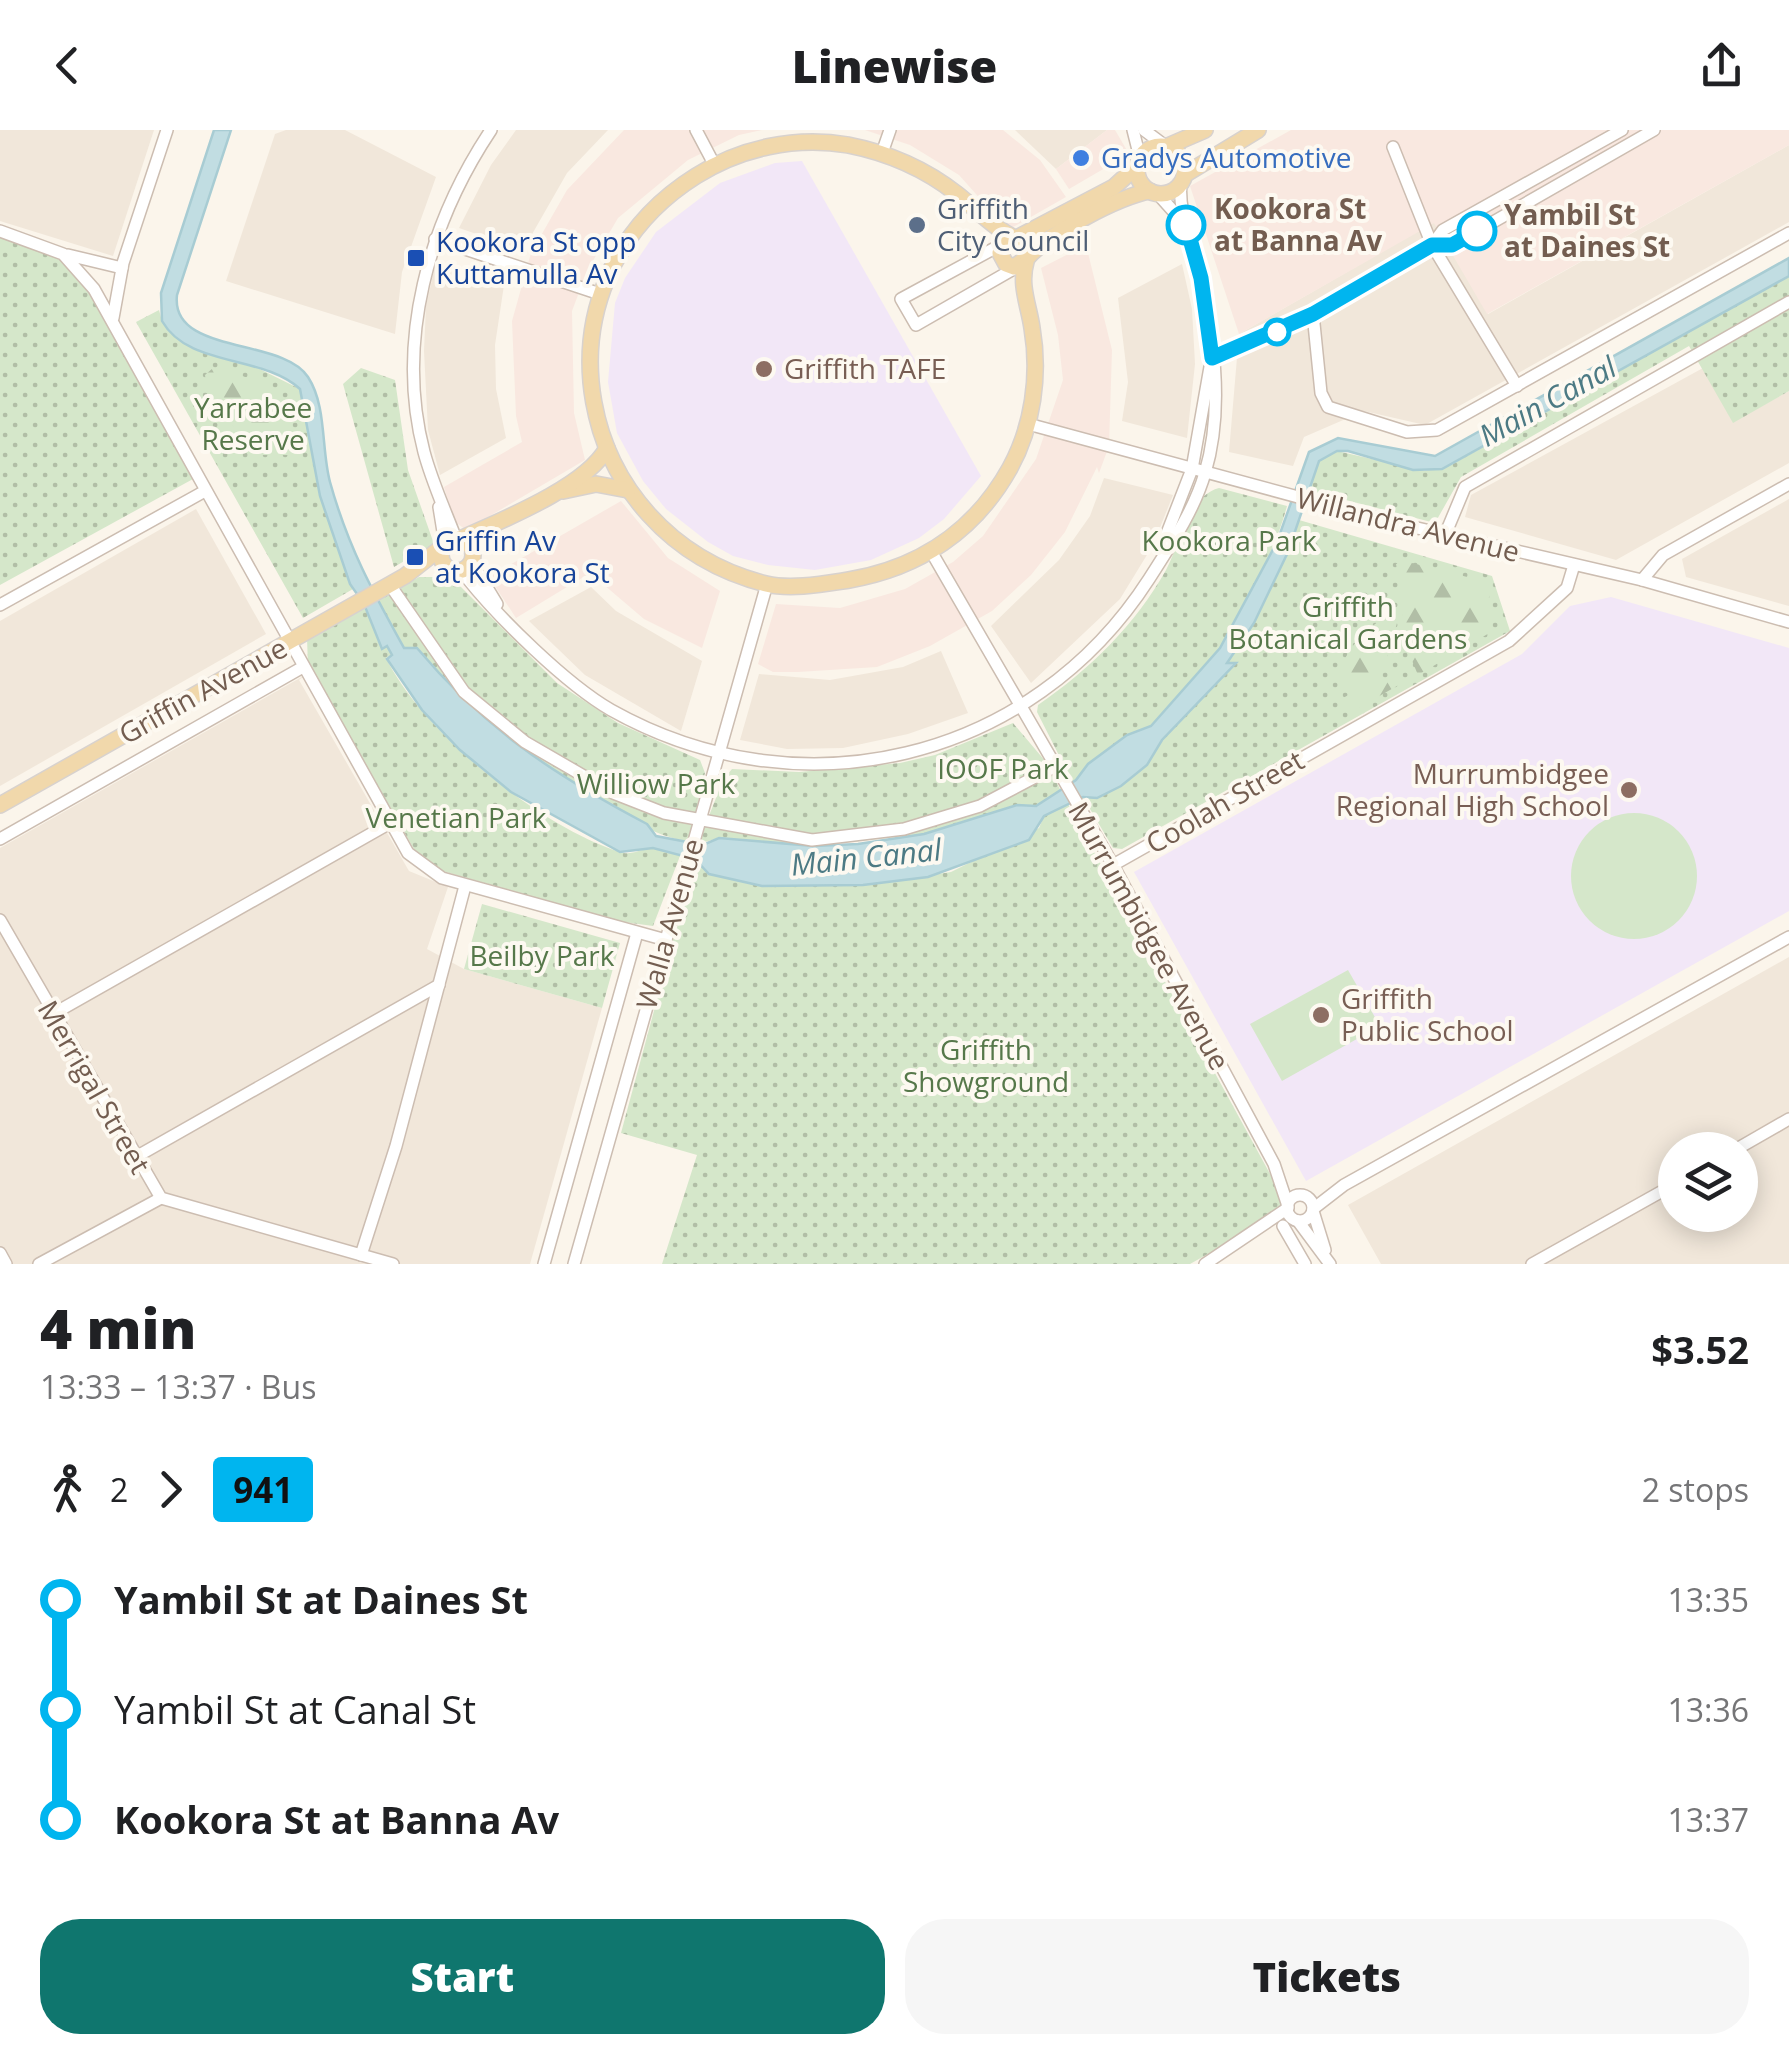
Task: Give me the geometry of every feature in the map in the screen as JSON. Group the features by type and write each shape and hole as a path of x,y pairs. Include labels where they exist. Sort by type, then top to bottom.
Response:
{"main road":[{"path":"1205,130 1166,146 1152,147 1121,182 1079,215 1024,262 1006,264 1001,258 1011,240 1079,215 1130,196 1173,190 1183,179 1258,130"},
{"path":"806,142 882,153 926,172 987,224 1026,245 1023,286 1036,368 1028,424 999,486 975,518 932,553 868,577 767,584 694,553 668,534 628,490 606,448 590,376 591,336 600,294 614,260 641,222 676,188 714,164 748,152 806,142"},
{"path":"1166,146 1180,155 1183,179"},
{"path":"1138,162 1138,178 1154,192"},
{"name":"Griffin Avenue","path":"0,806 406,576 451,542 550,494 589,469 606,448"},
{"name":"Griffin Avenue","path":"550,494 596,484 628,490"},
{"name":"Griffin Avenue","path":"406,576 451,569 472,560 492,535 534,503"},
{"path":"451,569 441,556 451,542 471,548 472,560"}],"street":[{"path":"113,320 122,268 166,130"},
{"path":"451,542 420,432 414,369 418,312 435,239 458,183 492,130"},
{"path":"696,130 714,164"},
{"path":"882,153 890,130"},
{"path":"1133,130 1138,162"},
{"path":"1144,130 1166,146"},
{"path":"1212,358 1313,314 1432,245 1442,230 1622,130"},
{"path":"1432,245 1452,245 1654,130"},
{"path":"1393,147 1432,245 1517,386"},
{"path":"451,569 500,610 536,651 610,709 719,754 787,762 876,760 942,745 1022,707 1083,658 1142,590 1198,471 1212,358 1201,278 1186,225 1183,179"},
{"path":"1154,192 1186,225"},
{"path":"0,232 122,268"},
{"path":"1313,314 1321,392 1336,413 1407,432 1428,433 1789,233"},
{"path":"435,239 600,294"},
{"path":"1011,240 901,299 916,325 1024,262"},
{"path":"64,254 84,273 113,320 408,853 426,870 465,886 666,940"},
{"path":"1445,535 1465,487 1789,302"},
{"name":"Willandra Avenue","path":"1028,424 1314,502 1642,580 1789,622"},
{"path":"1642,580 1663,555 1789,484"},
{"path":"0,605 205,491"},
{"name":"Murrumbidgee Avenue","path":"932,553 1113,865 1274,1164 1288,1207 1329,1261"},
{"path":"472,560 500,610"},
{"name":"Coolah Street","path":"1113,865 1509,641 1566,588 1574,565"},
{"name":"Walla Avenue","path":"574,1264 767,584"},
{"path":"384,588 464,692 526,742 613,792 664,814 812,840 904,829 980,806 1056,766"},
{"name":"Griffin Avenue","path":"0,839 303,666"},
{"path":"53,1014 390,822"},
{"path":"361,1255 465,886"},
{"name":"Merrigal Street","path":"0,920 134,1158 161,1198 393,1264"},
{"name":"Walla Avenue","path":"544,1264 637,933"},
{"path":"1310,1204 1789,937"},
{"path":"134,1158 439,984"},
{"path":"1758,1137 1789,1120"},
{"name":"Murrumbidgee Avenue","path":"1274,1164 1310,1204 1329,1261"},
{"path":"1532,1264 1658,1194"},
{"path":"1205,1264 1236,1246 1288,1207 1295,1197 1310,1204"},
{"path":"39,1264 161,1198"},
{"path":"1236,1246 1309,1218 1310,1204"},
{"path":"1283,1226 1305,1264"},
{"path":"0,1253 6,1264"}],"shaded area":[{"path":"0,130 154,130 113,256 0,221"},
{"path":"286,130 345,130 436,177 402,272 395,334 226,281 275,134"},
{"path":"516,130 608,130 567,173 523,250 459,228 491,165"},
{"path":"624,130 762,130 739,135 688,160 618,218 587,271 572,311 574,413 585,460 466,530 454,521 444,487 522,442 516,416 512,321 531,253 567,190"},
{"path":"865,130 1003,130 1040,160 1066,197 1008,230 959,175 910,145"},
{"path":"1015,130 1107,130 1056,169"},
{"path":"1107,130 1115,130 1129,154 1069,189 1056,169"},
{"path":"1291,130 1789,130 1789,145 1487,314 1434,223 1239,334 1190,186"},
{"path":"1789,145 1789,222 1425,425 1364,411 1304,437 1293,466 1229,452 1239,334 1434,222 1488,314"},
{"name":"Griffith TAFE","path":"802,161 981,476 944,519 919,538 871,560 815,570 733,556 666,509 643,481 617,433 608,382 615,303 625,278 656,232 720,183 775,163"},
{"path":"1086,245 1112,350 1109,446 1099,473 1097,467 1065,532 1031,575 992,611 930,646 877,667 773,672 758,664 776,604 840,608 905,589 953,562 983,536 1036,459 1063,380 1058,335 1041,268"},
{"path":"436,262 504,285 495,345 496,389 506,438 440,475 428,430 424,351 426,306"},
{"path":"1182,264 1192,309 1195,364 1187,438 1122,421 1128,382 1118,298"},
{"path":"1703,368 1733,422 1789,391 1789,463 1616,560 1465,517 1471,495"},
{"path":"1104,478 1173,495 1153,545 1120,599 1031,683 991,626 1059,560 1090,516"},
{"path":"1789,499 1789,606 1686,577 1682,559"},
{"path":"621,501 668,558 720,591 702,648 644,619 590,573 516,618 489,577"},
{"path":"196,509 266,634 0,786 0,621"},
{"path":"591,587 616,611 702,661 681,731 585,675 529,621"},
{"path":"1611,597 1789,648 1789,911 1306,1181 1134,872 1522,654 1570,606"},
{"path":"941,651 968,713 908,734 843,748 787,749 740,740 759,674 830,680 903,667"},
{"path":"307,674 299,680 409,871 448,887 427,949 464,969 602,1008 530,1264 0,1264 0,848"},
{"path":"1789,957 1789,1264 1381,1264 1348,1205"}],"green space":[{"path":"0,236 64,261 82,280 193,479 0,585"},
{"path":"1789,276 1789,391 1733,423 1689,346 1461,477 1435,523 1307,490 1319,461 1337,451 1424,471 1451,465"},
{"name":"Yarrabee Reserve","path":"159,310 162,321 300,389 320,495 353,589 303,618 136,322"},
{"path":"213,368 270,384 277,396 279,420 298,443 295,455 252,455 207,388 205,375"},
{"path":"361,368 395,380 408,470 434,544 394,567 343,384"},
{"name":"Kookora Park","path":"1219,488 1287,506 1251,594 1195,683 1149,727 1117,742 1073,783 1037,712 1038,705 1075,677 1126,627 1166,570 1192,511 1208,493"},
{"name":"Griffith Botanical Gardens","path":"1299,520 1492,576 1510,631 1122,849 1113,848 1083,797 1097,798 1147,765 1162,740 1227,664 1254,623"},
{"path":"1412,563 1483,581 1489,591 1491,632 1418,675 1401,634 1403,603 1396,564"},
{"name":"Williow Park","path":"419,577 439,577 460,586 557,683 618,723 700,760 705,773 689,842 639,824 568,780 478,711 417,648 403,648 376,600"},
{"name":"Venetian Park","path":"362,605 376,626 383,648 387,645 391,655 386,658 403,687 455,746 487,774 555,822 589,840 624,853 654,849 680,856 653,926 617,921 439,870 418,856 308,666 307,638"},
{"path":"1391,613 1397,623 1386,661 1369,673 1374,680 1402,677 1404,682 1353,711 1343,698 1352,693 1340,677 1342,667 1358,640"},
{"name":"IOOF Park","path":"1013,723 1046,762 1061,791 1036,806 1017,805 924,834 814,846 719,838 698,844 723,780 732,769 799,772 900,763 935,755"},
{"name":"Griffith Showground","path":"1068,804 1281,1194 1279,1214 1190,1264 662,1264 697,1155 621,1133 695,859 762,886 863,885 951,872 1039,828 1044,816"},
{"path":"1634,813 1658,818 1679,831 1692,852 1697,876 1692,900 1679,921 1658,934 1634,939 1610,934 1589,921 1576,900 1571,876 1576,852 1589,831 1610,818"},
{"name":"Beilby Park","path":"482,904 620,943 602,1008 464,969"},
{"path":"1348,970 1380,1026 1282,1081 1250,1024"}],"water":[{"name":"Main Canal","path":"214,130 231,130 177,295 180,314 191,328 209,337 276,356 295,364 308,377 318,401 327,469 345,527 404,648 417,648 469,703 551,768 647,824 656,836 703,845 719,838 814,846 858,844 924,834 1017,805 1036,806 1076,780 1088,764 1127,735 1151,726 1220,648 1277,542 1309,452 1338,438 1435,456 1789,258 1789,276 1442,469 1413,470 1348,451 1337,451 1319,461 1288,552 1254,623 1227,663 1236,663 1162,740 1147,765 1121,786 1097,798 1083,797 1044,816 1029,840 928,877 863,885 762,886 709,874 695,859 653,848 620,852 511,792 460,750 422,710 387,659 392,655 387,646 382,649 364,604 350,584 320,496 300,389 266,370 190,347 162,321 161,293"}],"bus line":[{"name":"941","path":"1186,225 1201,278 1212,358 1313,314 1432,245 1452,245 1477,231"}],"place":[{"name":"Gradys Automotive","path":"1081,158"},
{"name":"Griffith City Council","path":"917,225"},
{"name":"Kookora St at Banna Av","path":"1186,225"},
{"name":"Yambil St at Daines St","path":"1477,231"},
{"name":"Kookora St opp Kuttamulla Av","path":"416,258"},
{"name":"Griffith TAFE","path":"764,369"},
{"name":"Griffin Av at Kookora St","path":"415,557"},
{"name":"Murrumbidgee Regional High School","path":"1629,790"},
{"name":"Griffith Public School","path":"1321,1015"}]}
